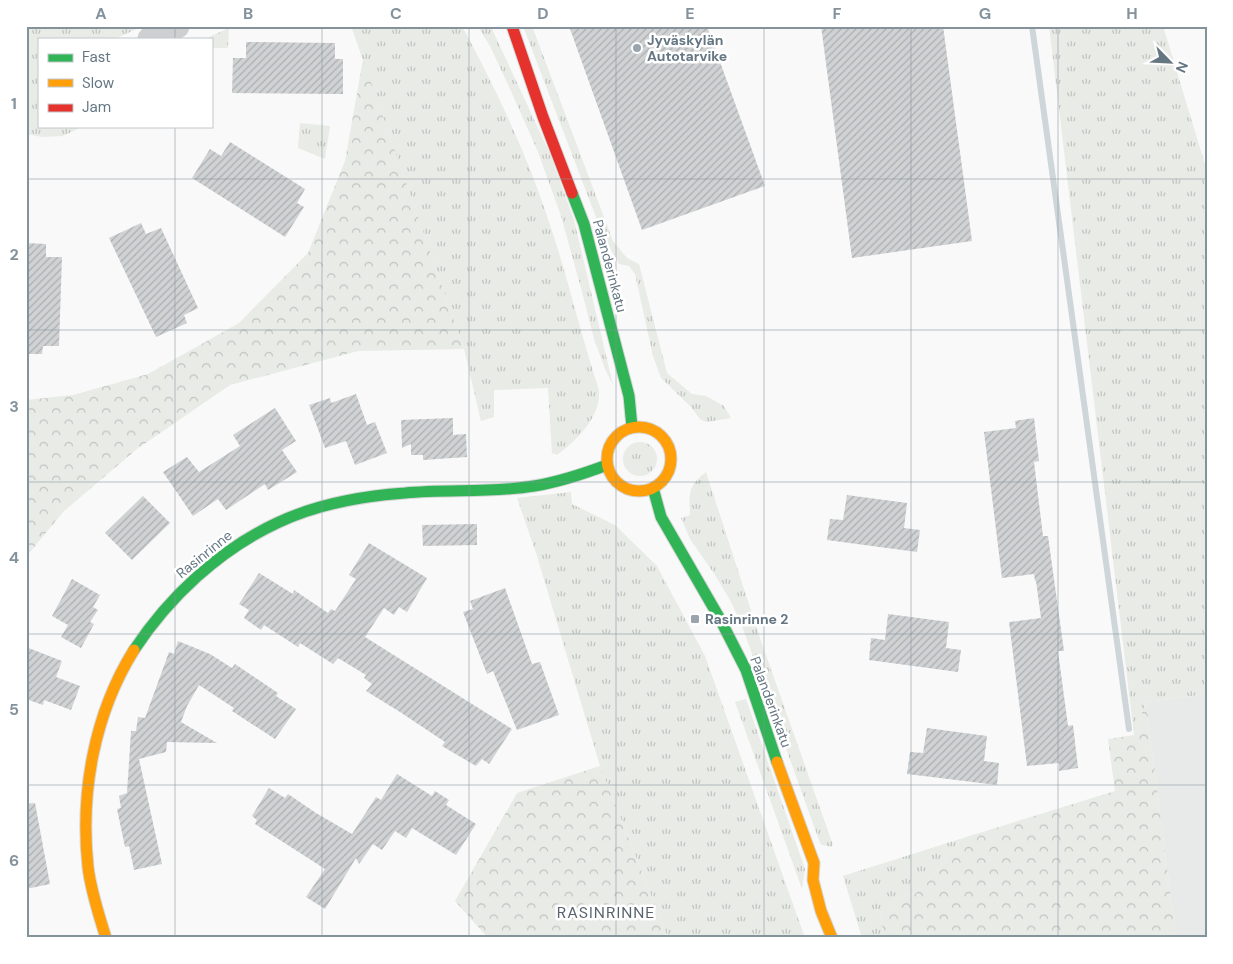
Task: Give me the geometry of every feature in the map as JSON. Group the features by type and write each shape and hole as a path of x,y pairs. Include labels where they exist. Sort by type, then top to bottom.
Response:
{"street":[{"path":"152,38 177,26"},
{"name":"Palanderinkatu","path":"512,26 543,117 584,224 628,396 632,427"},
{"name":"Palanderinkatu","path":"512,59 543,117"},
{"path":"632,427 651,428 660,434 670,450 669,472 653,488 644,491 634,491 616,482 607,465 607,455 615,437 622,431 632,427"},
{"name":"Rasinrinne","path":"106,938 94,899 86,858 85,822 87,788 91,758 99,726 110,696 126,663 141,639 160,615 196,578 231,549 276,523 342,502 384,494 524,488 570,479 607,465"},
{"name":"Palanderinkatu","path":"653,488 661,517 720,619 746,670 814,863 813,880 821,911 832,938"}],"shaded area":[{"path":"1207,694 1207,938 1176,938 1146,702"}],"green space":[{"path":"26,26 143,26 117,38 38,38 38,128 80,128 63,136 42,137 26,134"},
{"path":"351,26 462,26 498,96 529,167 547,216 599,390 599,400 592,418 580,435 557,455 552,454 548,388 494,390 494,417 481,421 464,349"},
{"path":"480,26 489,26 492,29 550,154 574,220 613,385 594,339 561,216 538,152 490,46 480,30"},
{"path":"523,26 532,26 613,241 627,258 639,264 667,373 692,394 706,396 724,406 731,418 707,422 701,420 689,405 661,378 653,356 635,274 629,266 619,264 604,238"},
{"path":"1049,26 1163,26 1207,171 1207,694 1146,702 1134,735"},
{"path":"229,28 228,48 212,48 212,38 207,38"},
{"path":"363,59 464,349 358,351 230,385 137,449 64,511 26,557 26,400 73,395 148,374 239,323 308,253 345,161"},
{"path":"300,123 330,126 325,159 298,148"},
{"path":"640,442 647,443 652,447 656,452 656,466 652,471 647,475 640,476 633,475 628,471 624,466 623,459 624,452 628,447 633,443"},
{"path":"706,472 760,638 833,845 831,847 820,843 742,626 731,602 715,575 690,539 681,518 690,515 691,490"},
{"path":"571,492 572,504 615,525 657,566 705,656 805,938 668,938 600,766 536,553 517,498"},
{"path":"746,699 805,869 802,889 735,702"},
{"path":"1146,702 1176,938 884,938 880,914 896,898 915,894 928,882 963,838 1115,791 1108,739 1134,735"},
{"path":"600,766 668,938 488,938 455,901 517,793"},
{"path":"963,838 928,882 915,894 896,898 880,914 884,938 862,938 843,876"}],"building":[{"path":"569,26 707,26 765,186 642,230"},
{"path":"821,26 943,26 972,241 852,258"},
{"path":"246,42 335,43 335,59 343,59 343,94 232,93 233,58 246,58"},
{"path":"230,142 305,189 297,203 304,207 285,237 192,178 210,149 221,156"},
{"path":"141,223 146,234 161,228 198,308 184,315 187,323 156,337 109,238"},
{"path":"26,243 46,244 46,257 62,257 59,346 43,346 42,354 26,354"},
{"path":"356,394 367,425 375,422 387,453 355,465 346,441 325,448 309,405 330,398 331,403"},
{"path":"275,408 296,441 282,450 297,472 268,490 265,484 226,510 218,499 193,516 163,472 187,457 199,472 240,446 233,435"},
{"path":"453,418 453,435 466,434 467,457 423,460 423,455 411,455 411,444 402,448 401,420"},
{"path":"1034,418 1039,461 1034,462 1043,536 1048,536 1064,651 1058,651 1068,726 1073,725 1078,768 1059,771 1059,763 1027,766 1009,622 1041,618 1034,574 1002,578 984,432 1016,428 1015,421"},
{"path":"847,495 907,503 904,528 920,530 917,552 827,540 830,519 843,520"},
{"path":"143,496 170,523 132,560 105,533"},
{"path":"477,524 477,545 423,546 422,525"},
{"path":"369,543 427,578 407,612 399,607 394,615 384,608 365,637 512,729 489,764 482,759 476,766 442,746 445,742 366,691 372,684 364,678 366,675 338,658 333,664 300,643 298,647 264,625 261,630 244,618 249,610 239,604 259,573 293,594 294,590 328,613 331,609 335,611 356,579 349,575"},
{"path":"72,579 100,595 93,607 98,610 90,622 94,624 81,648 61,637 68,625 52,616"},
{"path":"505,588 532,664 540,662 559,715 517,730 493,671 487,674 463,612 473,609 470,601"},
{"path":"888,614 949,622 946,648 961,650 958,672 869,660 871,638 885,640"},
{"path":"178,641 210,654 232,668 235,664 278,693 276,696 296,709 275,739 232,711 234,708 199,685 187,706 181,722 217,743 167,742 166,752 139,759 162,864 134,870 129,846 125,847 117,809 121,808 119,796 127,793 131,731 136,731 138,717 145,718 169,652 174,654"},
{"path":"26,647 62,661 56,677 80,686 71,710 44,700 43,705 26,699"},
{"path":"927,728 987,736 984,761 999,763 997,785 907,774 910,752 923,753"},
{"path":"397,774 432,796 435,791 449,800 446,805 476,824 456,855 412,828 406,838 395,831 382,850 373,844 359,864 356,858 325,909 306,897 325,869 255,824 257,820 252,816 269,788 285,798 288,794 352,834 376,797 381,800"},
{"path":"35,803 50,884 26,889 26,804"}],"waterway":[{"path":"1032,26 1129,729"}],"traffic: fast":[{"path":"572,193 584,224 629,396 632,427"},
{"path":"134,650 148,630 179,594 215,561 256,534 292,516 324,506 372,496 534,486 571,477 607,465"},
{"path":"653,488 661,517 720,619 746,670 777,762"}],"traffic: slow":[{"path":"639,427 651,429 662,436 669,447 671,459 669,471 662,482 651,489 639,491 627,489 616,482 609,471 607,459 609,447 616,436 627,429 639,427"},
{"path":"106,938 89,876 86,839 88,783 100,727 120,675 134,650"},
{"path":"777,762 814,863 813,880 821,911 832,938"}],"traffic: jam":[{"path":"512,26 543,117 572,193"}],"place":[{"name":"Jyväskylän Autotarvike","path":"637,48"},
{"name":"Rasinrinne 2","path":"695,619"}],"district":[{"name":"RASINRINNE","path":"606,912"}]}
